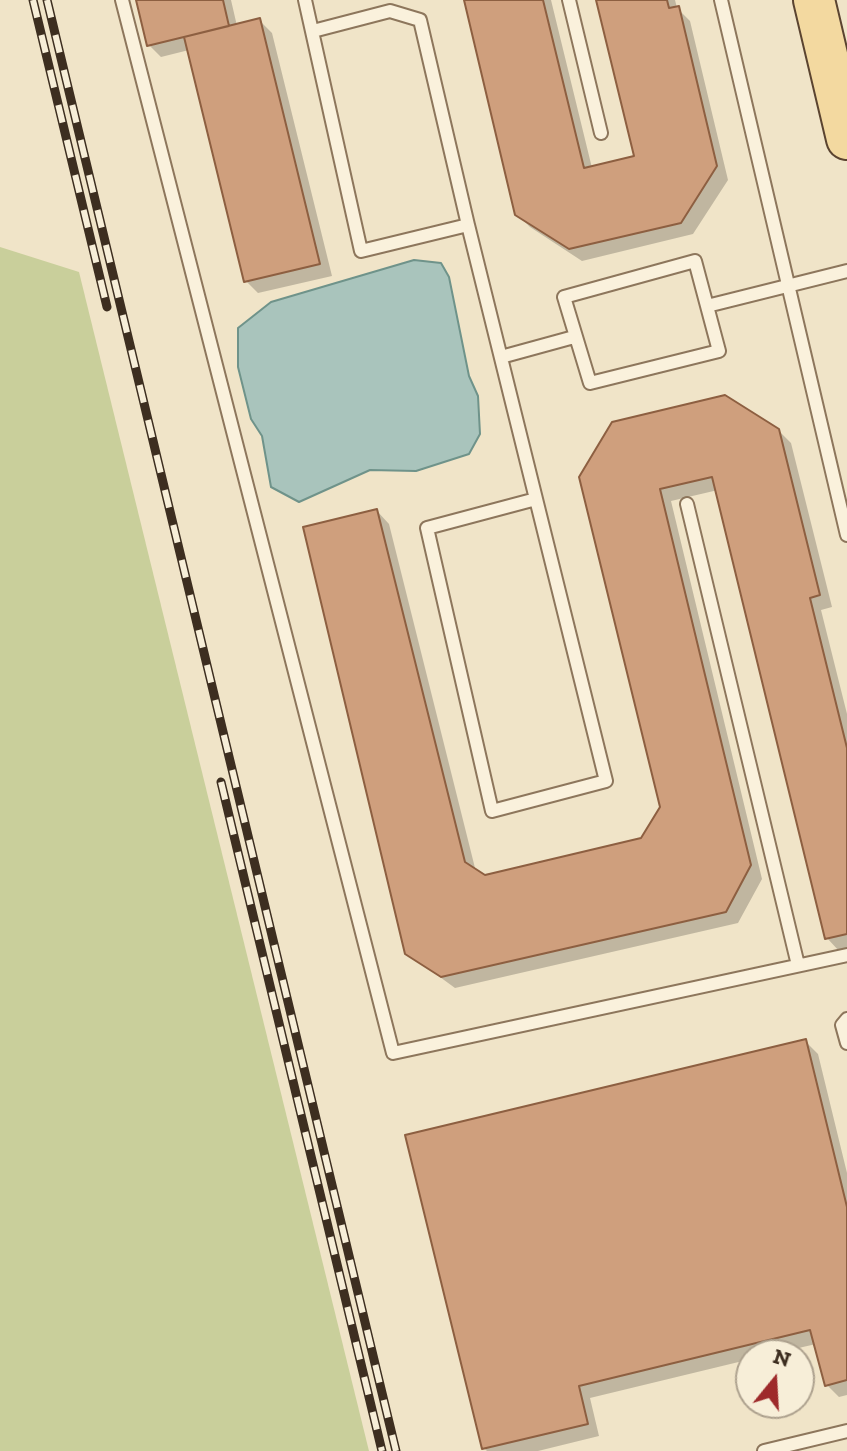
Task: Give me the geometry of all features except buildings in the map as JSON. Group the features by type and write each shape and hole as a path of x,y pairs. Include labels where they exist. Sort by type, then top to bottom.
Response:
{"main road":[{"path":"814,0 847,139"}],"lane":[{"path":"122,0 393,1053 847,955"},
{"path":"305,0 361,251 468,225"},
{"path":"569,0 601,133"},
{"path":"721,0 847,535"},
{"path":"313,31 390,11 420,20 606,781 492,811 427,528 536,499"},
{"path":"695,261 719,351 590,383 574,337 564,297 695,261"},
{"path":"707,306 847,271"},
{"path":"501,357 574,337"},
{"path":"687,504 798,965"},
{"path":"847,1019 842,1025 847,1043"},
{"path":"764,1451 847,1431"}],"green space":[{"path":"0,247 79,272 369,1451 0,1451"}],"water":[{"path":"414,260 441,263 449,277 469,376 478,396 480,434 469,454 416,471 370,470 299,502 271,487 262,436 251,419 238,367 238,328 271,302"}],"railway":[{"path":"33,0 107,307"},
{"path":"47,0 396,1451"},
{"path":"221,782 382,1451"}]}
